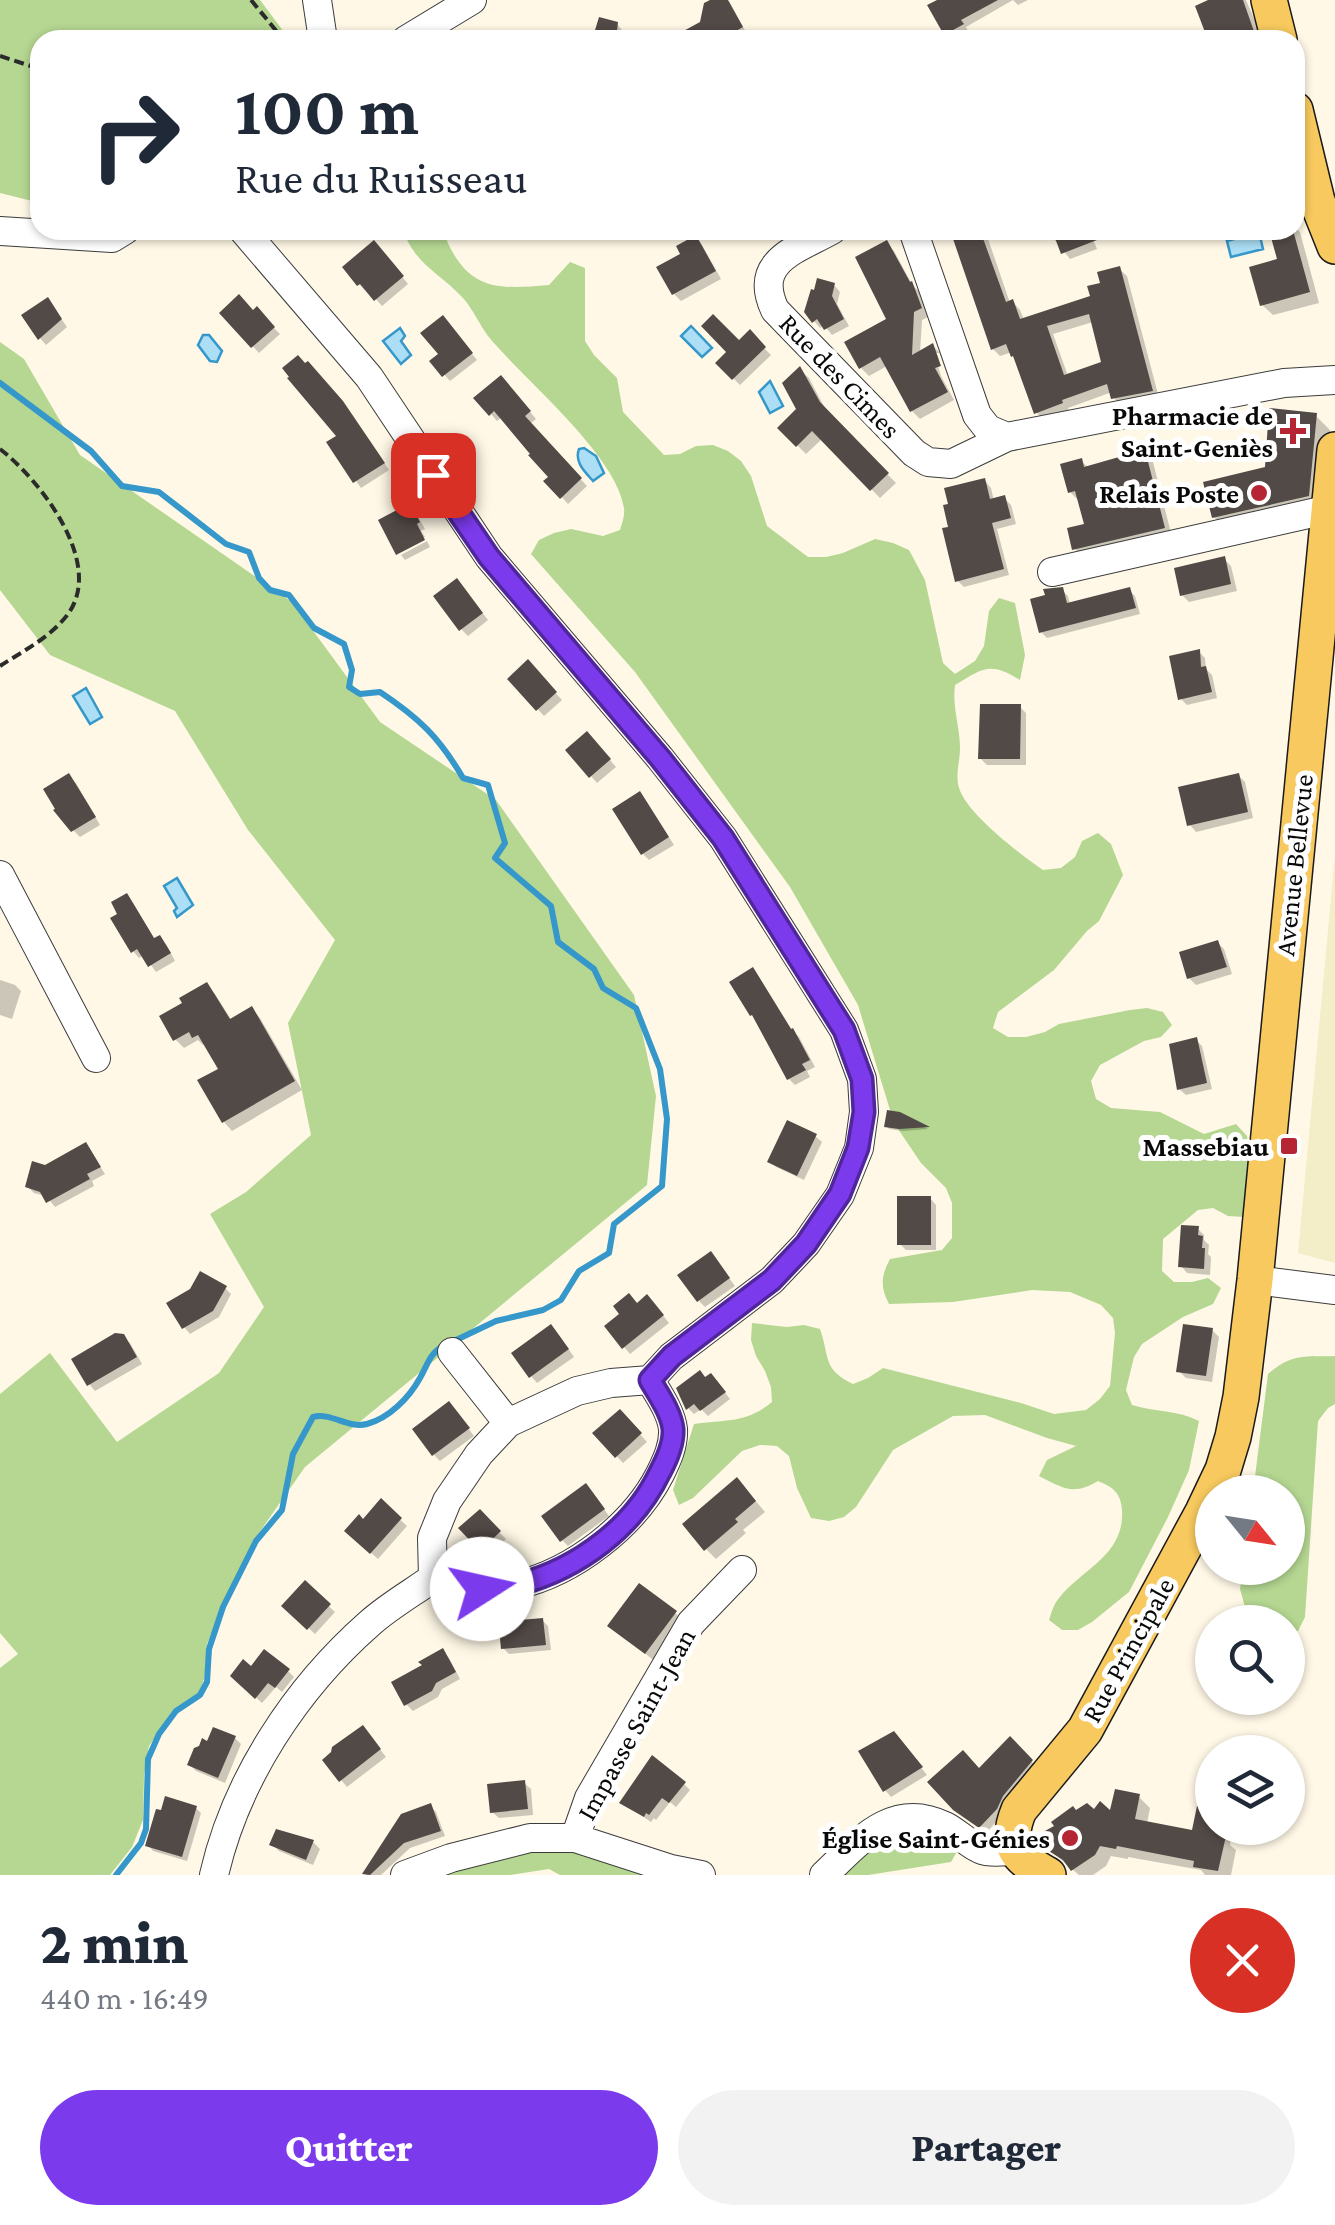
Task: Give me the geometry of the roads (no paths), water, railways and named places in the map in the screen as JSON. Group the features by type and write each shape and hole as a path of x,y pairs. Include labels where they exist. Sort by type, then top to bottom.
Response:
{"main road":[{"path":"1269,0 1276,30"},
{"path":"1305,151 1317,201 1335,246"},
{"name":"Avenue Bellevue","path":"1255,1280 1335,450"},
{"name":"Rue Principale","path":"1004,1863 1019,1810 1085,1730 1223,1470 1241,1397 1255,1280"},
{"path":"1004,1863 1020,1858 1048,1875"}],"street":[{"path":"317,0 322,30"},
{"path":"422,30 472,0"},
{"path":"0,231 30,233"},
{"path":"252,240 370,377 489,557 723,838 844,1030 862,1079 864,1112 858,1148 840,1194 806,1244 772,1280 672,1356 650,1380 610,1383 577,1392 508,1423 479,1454 447,1500 432,1538 433,1578"},
{"name":"Rue des Cimes","path":"814,240 780,259 769,275 766,291 775,310 914,454 928,462 950,464 1007,438 1284,383 1335,380"},
{"path":"917,240 976,415 988,429 1007,438"},
{"path":"1052,572 1330,509"},
{"path":"0,875 96,1058"},
{"path":"1255,1280 1335,1290"},
{"path":"452,1352 508,1423"},
{"path":"214,1875 227,1830 282,1722 324,1668 372,1622 433,1578 482,1589 517,1585 546,1575 583,1556 620,1527 650,1493 670,1454 673,1428 650,1380"},
{"name":"Impasse Saint-Jean","path":"575,1838 589,1798 691,1623 742,1570"},
{"path":"824,1875 874,1828 903,1818 926,1819 944,1826 1004,1863"},
{"path":"406,1875 451,1858 530,1838 575,1838 700,1875"}],"water":[{"path":"1261,240 1263,249 1231,257 1227,241"},
{"path":"691,326 712,348 702,357 681,336"},
{"path":"400,328 405,336 401,341 411,355 401,364 383,341"},
{"path":"203,335 209,335 222,351 217,362 210,361 198,345"},
{"path":"770,381 783,406 770,413 759,392"},
{"path":"579,449 596,456 604,473 593,481 578,458"},
{"path":"86,688 102,717 90,724 73,696"},
{"path":"177,878 193,905 177,917 177,908 164,886"}],"waterway":[{"path":"0,383 91,451 122,486 159,492 226,544 249,552 259,578 270,590 289,595 314,628 344,644 352,670 349,687 360,694 380,692 394,701 436,740 463,778 488,785 505,843 495,858 551,906 558,942 594,969 603,988 636,1008 660,1069 667,1119 662,1186 614,1224 609,1253 579,1271 561,1300 543,1310 496,1321 454,1341"},
{"path":"116,1875 141,1843 146,1829 148,1759 159,1734 176,1711 200,1695 207,1682 209,1649 223,1607 256,1541 282,1510 293,1454 313,1417 360,1425 383,1417 410,1393 432,1356 442,1347"}],"place":[{"name":"Pharmacie de Saint-Geniès","path":"1293,431"},
{"name":"Relais Poste","path":"1259,493"},
{"name":"Massebiau","path":"1289,1146"},
{"name":"Église Saint-Génies","path":"1070,1838"}]}
